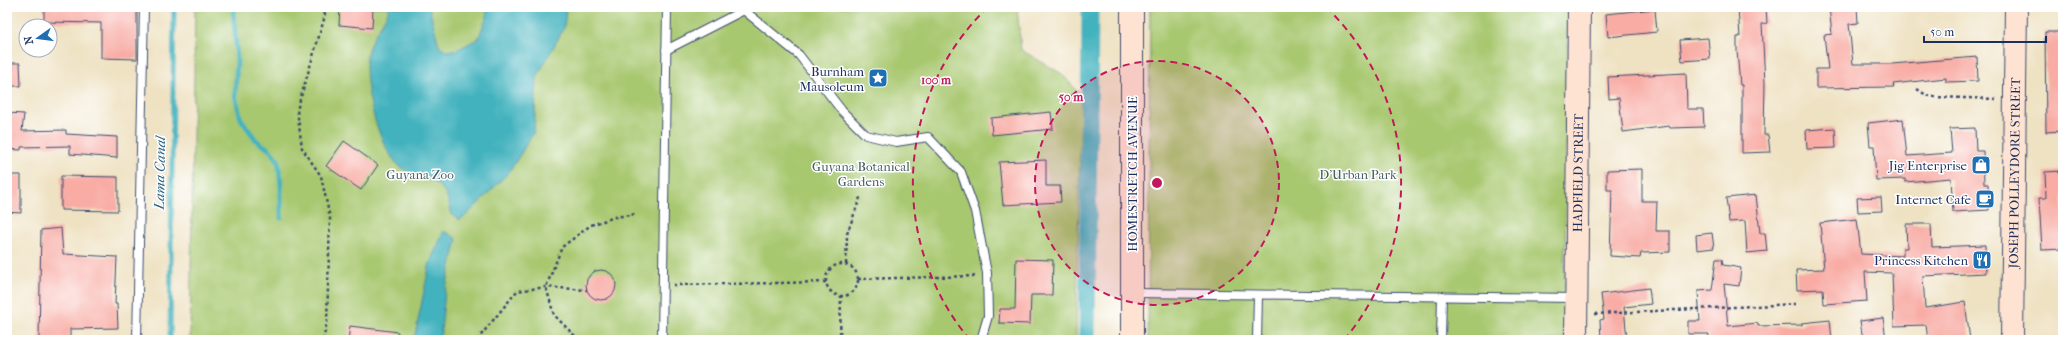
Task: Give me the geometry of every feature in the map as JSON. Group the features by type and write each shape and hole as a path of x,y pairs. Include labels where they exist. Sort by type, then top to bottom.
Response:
{"street":[{"name":"HOMESTRETCH AVENUE","path":"1132,7 1132,340"},
{"name":"HADFIELD STREET","path":"1576,340 1579,7"},
{"name":"JOSEPH POLLEYDORE STREET","path":"2012,340 2016,7"}],"lane":[{"path":"137,340 144,7"},
{"path":"662,340 667,7"},
{"path":"666,50 742,9 799,54 842,111 866,134 896,142 928,137 961,172 975,211 987,276 988,316 982,340"},
{"path":"1131,293 1442,296 1576,307"},
{"path":"1257,340 1258,294"},
{"path":"1441,340 1442,296"}],"path":[{"path":"323,340 327,322 330,218 321,176 302,148 297,110 325,16 324,7"},
{"path":"1917,89 1926,95 1935,97 1991,100 2016,98"},
{"path":"846,264 848,234 861,195"},
{"path":"579,340 554,315 546,287 562,247 591,225 615,217 637,214"},
{"path":"846,264 854,270 858,279 855,290 841,296 831,291 827,282 827,277 832,268 836,265 846,264"},
{"path":"858,279 987,276"},
{"path":"662,285 827,282"},
{"path":"477,340 517,291 546,287 587,290"},
{"path":"840,340 841,296"},
{"path":"1576,307 1796,304"}],"green space":[{"path":"195,7 1017,7 1021,50 1062,74 1081,96 1076,340 190,340"},
{"name":"D'Urban Park","path":"1150,7 1568,7 1564,340 1148,340"}],"water":[{"path":"388,7 429,7 439,46 448,51 458,49 478,39 487,16 486,7 564,7 566,12 564,28 537,77 534,132 510,171 469,213 460,220 452,215 446,195 439,186 434,182 408,172 394,160 386,147 373,114 369,95 366,62 370,45 388,12"},
{"path":"444,231 457,239 445,292 440,340 414,340 430,262"}],"building":[{"path":"44,7 137,7 137,59 101,58 101,23 58,22 58,18 44,18"},
{"path":"340,7 373,8 372,28 339,25"},
{"path":"1766,7 1767,23 1762,24 1765,83 1764,135 1768,135 1770,152 1742,153 1742,85 1740,85 1737,51 1737,37 1740,37 1738,8"},
{"path":"1829,7 1857,7 1858,23 1849,24 1853,64 1892,64 1977,57 1978,81 1946,82 1946,78 1893,84 1894,87 1816,88 1816,69 1828,69 1824,35 1832,34"},
{"path":"1655,9 1657,32 1608,37 1606,14"},
{"path":"2045,32 2063,32 2063,131 2046,132"},
{"path":"1708,38 1710,59 1682,61 1680,40"},
{"path":"7,63 20,63 21,86 7,86"},
{"path":"1686,73 1687,109 1703,109 1704,127 1670,128 1669,126 1623,132 1619,98 1609,99 1608,77"},
{"path":"1051,112 1053,129 992,135 991,118"},
{"path":"7,113 24,114 22,131 66,130 66,134 117,137 117,158 70,154 70,146 21,147 21,150 7,149"},
{"path":"1903,119 1907,156 1952,153 1950,129 1975,128 1976,151 1983,151 1984,184 1988,184 1989,210 1953,212 1951,178 1905,182 1905,179 1876,180 1874,146 1870,146 1868,123"},
{"path":"1835,128 1836,148 1807,149 1806,130"},
{"path":"344,141 378,165 361,190 326,166"},
{"path":"1046,160 1046,186 1060,186 1061,202 1003,205 999,162"},
{"path":"1642,169 1642,201 1657,201 1656,231 1670,231 1670,252 1641,253 1640,258 1610,256 1612,190 1607,190 1607,170"},
{"path":"2063,171 2063,249 2042,250 2039,198 2046,198 2045,172"},
{"path":"7,175 21,175 21,213 7,212"},
{"path":"61,176 118,177 118,211 61,210"},
{"path":"1756,195 1760,233 1765,233 1767,251 1747,253 1745,221 1729,222 1726,198"},
{"path":"1881,197 1882,211 1858,212 1857,198"},
{"path":"1857,219 1861,254 1903,256 1903,248 1907,248 1906,224 1931,224 1932,247 1985,245 1986,273 1923,276 1925,308 1965,302 1970,340 1928,340 1926,325 1894,326 1892,273 1865,272 1867,301 1824,304 1823,289 1797,290 1796,270 1824,269 1820,223"},
{"path":"61,228 63,254 117,257 115,304 117,304 118,328 70,329 70,340 39,340 41,230"},
{"path":"1712,233 1714,248 1697,250 1696,235"},
{"path":"1016,259 1053,260 1052,295 1031,295 1030,324 999,323 1000,309 1015,309"},
{"path":"1716,259 1722,259 1723,265 1741,268 1739,286 1724,284 1728,326 1758,323 1758,326 1802,325 1802,323 1830,320 1832,340 1708,340 1709,334 1688,334 1688,321 1700,321 1698,291 1712,290"},
{"path":"601,270 611,275 616,285 611,295 601,300 591,295 586,285 591,275"},
{"path":"1649,288 1651,304 1624,307 1627,340 1601,340 1600,320 1604,319 1601,294"},
{"path":"1883,318 1886,339 1863,340 1860,321"},
{"path":"350,326 398,332 397,340 348,340"}],"waterway":[{"name":"Lama Canal","path":"170,340 174,7"},
{"path":"233,7 237,60 235,95 241,119 256,140 270,150 278,160 281,185 281,218"},
{"path":"1087,340 1090,7"}],"place":[{"name":"Burnham Mausoleum","path":"878,78"},
{"name":"Jig Enterprise","path":"1981,165"},
{"name":"Internet Cafe","path":"1985,199"},
{"name":"Princess Kitchen","path":"1982,260"}],"park label":[{"name":"Guyana Zoo","path":"420,174"},
{"name":"Guyana Botanical Gardens","path":"861,174"}]}
